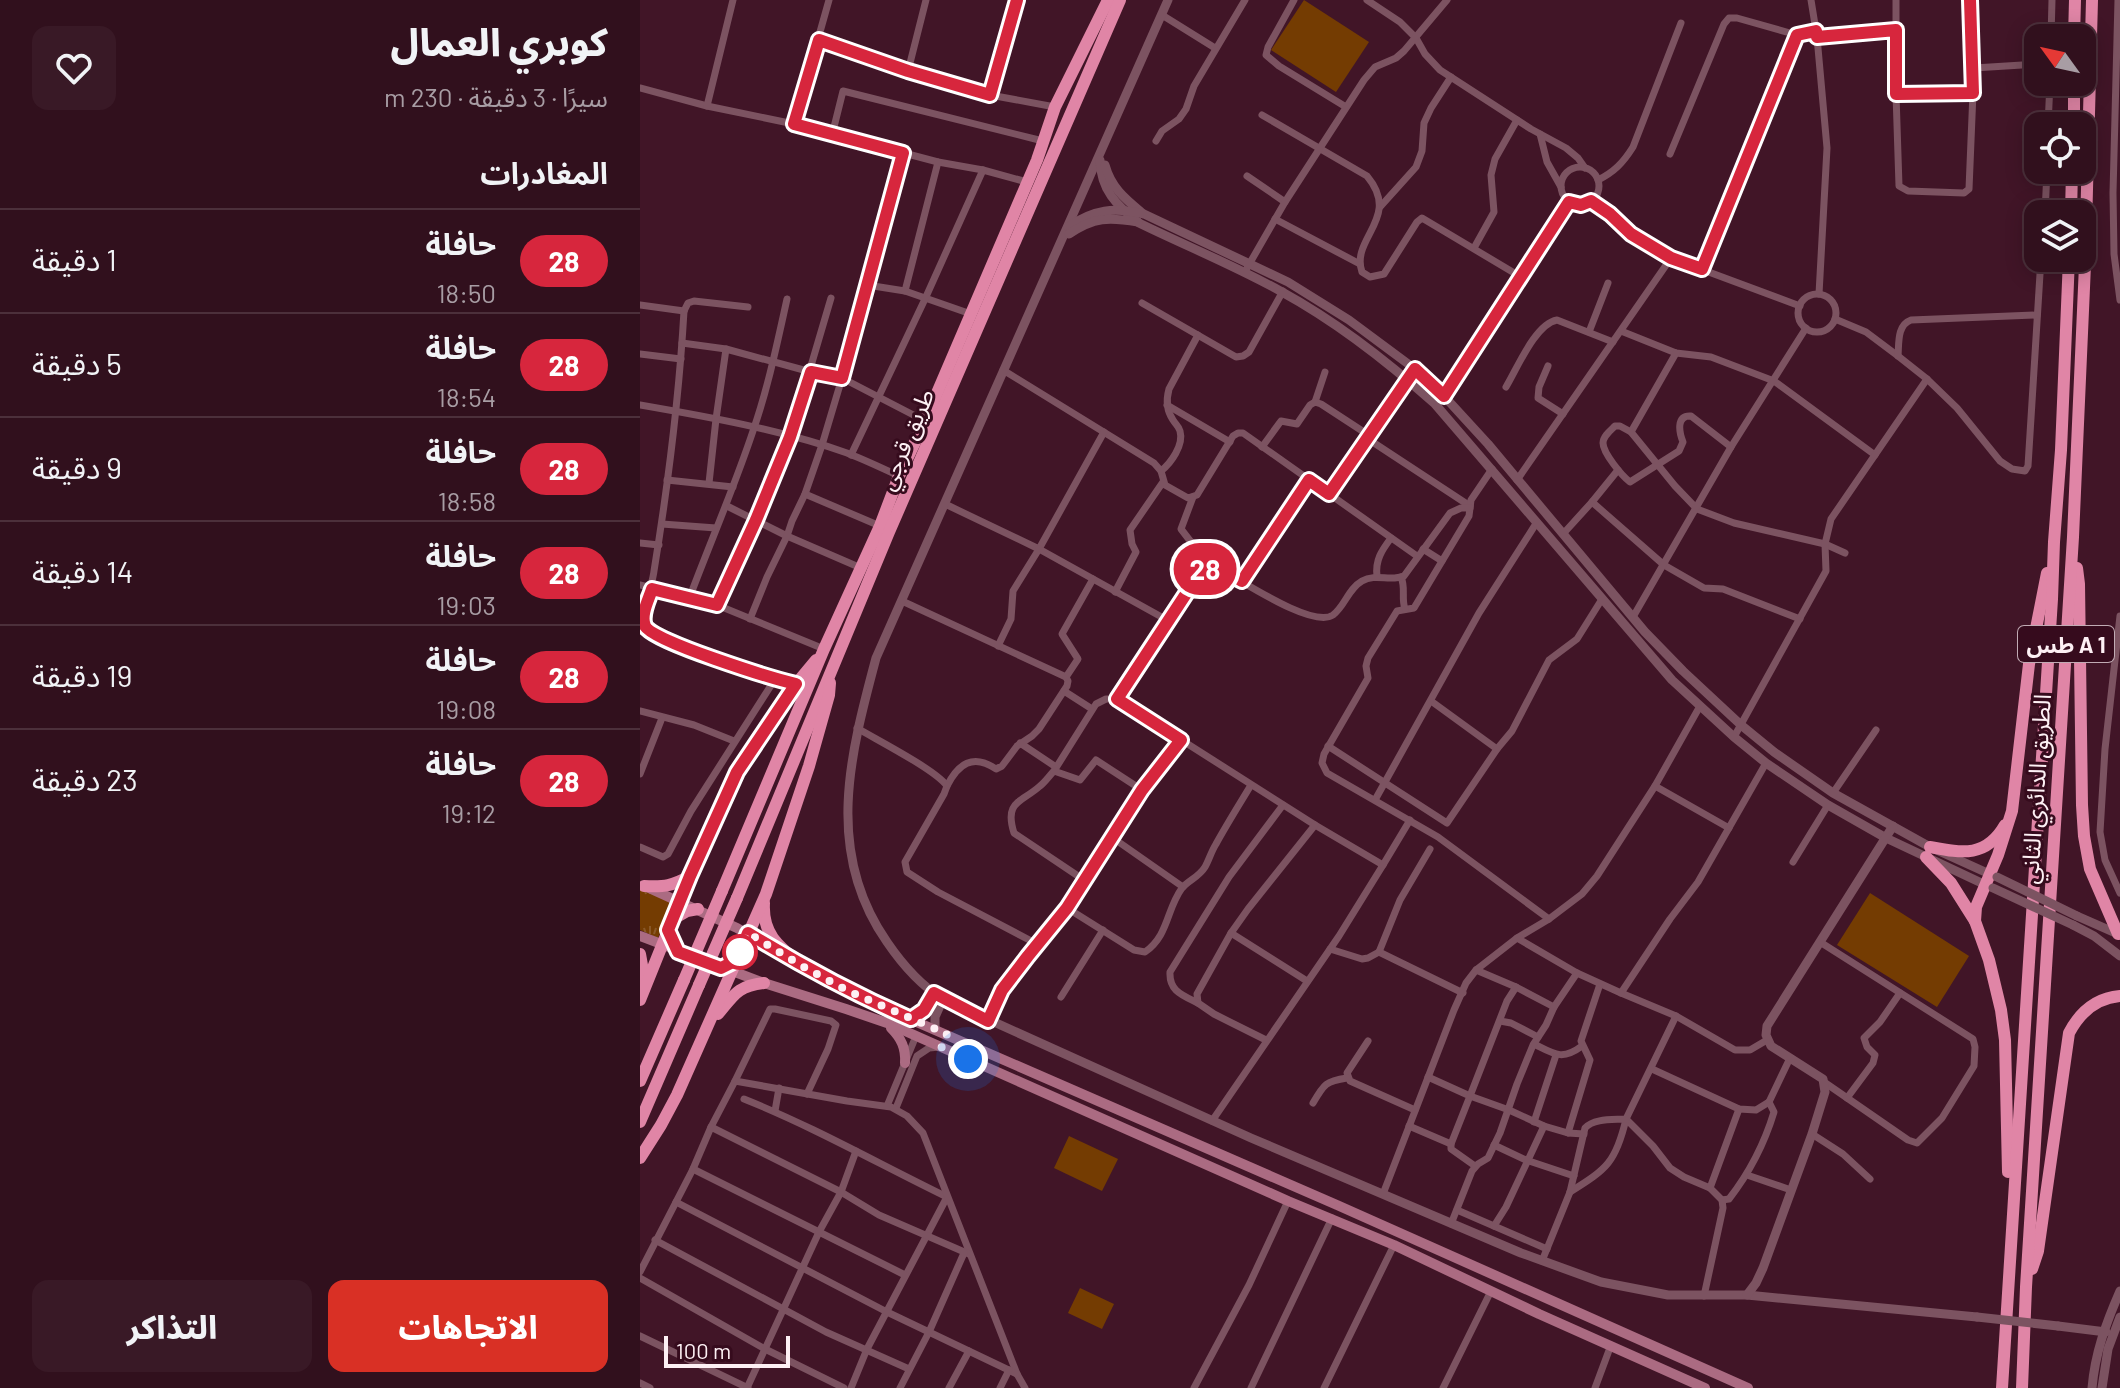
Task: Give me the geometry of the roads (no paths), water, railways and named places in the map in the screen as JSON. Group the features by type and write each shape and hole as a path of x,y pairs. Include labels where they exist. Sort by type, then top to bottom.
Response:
{"highway":[{"name":"طريق قرجي","path":"640,1081 822,653 971,314 1055,107 1108,0"},
{"name":"طريق قرجي","path":"640,1122 737,898 894,519 1120,0"},
{"path":"2074,24 2075,0"},
{"name":"الطريق الدائري الثاني","path":"2022,1388 2073,537 2092,0"},
{"name":"الطريق الدائري الثاني","path":"2002,1388 2061,450 2068,272"},
{"path":"2073,537 2079,584 2084,836 2090,869 2119,934"},
{"path":"1975,921 1976,907 1991,881 2012,811 2029,664 2054,542"},
{"path":"640,1000 690,876 737,772 796,684 822,653"},
{"path":"804,967 767,931 763,906 814,751 829,695 832,668"},
{"path":"1928,852 1968,853 1981,849 2002,830 2012,811"},
{"path":"1928,852 1975,921 1995,984 2005,1040 2009,1257"},
{"path":"642,885 665,887 690,876"},
{"path":"640,1158 677,1095 712,1017 743,935 766,894"},
{"path":"670,925 687,911 698,909"},
{"path":"670,925 678,952"},
{"path":"640,954 645,984"},
{"path":"712,1017 736,991 764,983"},
{"path":"2026,1287 2038,1251 2069,1033 2078,1017 2093,1004 2120,996"}],"main road":[{"path":"642,885 698,909 848,991 1748,1388"},
{"path":"640,936 678,952 730,966 764,983 887,1023 1394,1245 1705,1388"},
{"path":"887,1023 905,1048 905,1063"},
{"path":"941,1047 947,1034"},
{"path":"1539,1314 1547,1298"}],"street":[{"path":"707,106 733,0"},
{"path":"794,124 829,0"},
{"path":"908,71 926,0"},
{"path":"990,95 1017,0"},
{"path":"1168,0 876,658 857,728 848,787 851,857 865,906 889,945 913,975 938,996 988,1021 1451,1224 1592,1280 1668,1295 1747,1295 2108,1333"},
{"path":"1156,141 1162,131 1179,119 1186,109 1194,86 1245,0"},
{"path":"1294,0 1266,55 1346,107"},
{"path":"1367,0 1400,22 1433,62 1451,77 1573,153 1598,180 1598,192 1591,201 1581,205 1569,202 1562,193 1547,162 1540,134"},
{"path":"1432,0 1441,7"},
{"path":"1244,273 1319,148 1375,67 1396,58 1447,0"},
{"path":"1811,0 1827,148 1819,294"},
{"path":"1896,0 1899,186 1908,191 1964,193 1969,189 1974,68 1970,0"},
{"path":"2051,24 2052,0"},
{"path":"2119,2 2114,254 2120,300"},
{"path":"1162,15 1215,48"},
{"path":"1670,154 1729,18 1797,35 1896,30"},
{"path":"1598,180 1623,162 1633,147 1681,23"},
{"path":"1702,269 1797,35"},
{"path":"819,40 990,95 1055,107"},
{"path":"1974,68 2024,65"},
{"path":"1358,263 1380,207 1416,167 1422,151 1424,123 1451,77"},
{"path":"640,88 1027,182"},
{"path":"832,135 843,91 1043,141"},
{"path":"1896,94 1973,93"},
{"path":"1262,115 1367,176 1378,189 1380,207"},
{"path":"1474,248 1494,212 1491,175 1495,159 1517,120"},
{"path":"750,619 805,494 822,445 903,153"},
{"path":"1101,153 1103,182 1109,196 1121,209 1288,282 1349,320 1415,369 1488,444 1633,617 1683,671 1774,752 1833,793 1893,826 1928,852"},
{"path":"1101,153 1113,185 1141,218 1282,292 1342,329 1435,404 1672,680 1766,763 1828,805 1886,838 1928,852 2075,920 2119,934"},
{"path":"905,291 938,162"},
{"path":"1561,187 1564,176 1569,172 1585,168"},
{"path":"851,455 983,170"},
{"path":"1247,176 1285,202"},
{"path":"1591,201 1631,234 1671,258 1800,306"},
{"path":"1444,396 1569,202"},
{"path":"1068,228 1102,211 1121,209"},
{"path":"1063,239 1093,221 1141,218"},
{"path":"1275,219 1358,263 1362,272 1370,277 1384,274 1422,218 1521,277"},
{"path":"1517,480 1671,258"},
{"path":"1835,319 1866,332 1927,379 1964,415 2000,461 2012,469 2025,471 2028,466 2040,272"},
{"path":"1142,303 1236,357 1243,356 1251,349 1288,282"},
{"path":"1589,332 1608,283"},
{"path":"867,285 905,291 971,314"},
{"path":"1819,294 1828,297 1835,305 1835,319 1825,330 1815,331 1806,328 1798,316 1800,306 1810,295 1819,294"},
{"path":"717,605 790,437 831,298"},
{"path":"689,599 727,506 754,428 787,299"},
{"path":"748,307 694,301 688,303 684,311 662,524 644,625 651,633 709,657 796,684"},
{"path":"640,305 684,311"},
{"path":"1898,356 1901,328 1911,320 2037,315"},
{"path":"1506,387 1537,334 1548,322 1557,320 1613,342"},
{"path":"1633,617 1731,447 1806,328"},
{"path":"1621,331 1676,353 1711,357 1774,381 1875,455"},
{"path":"1161,471 1171,461 1181,440 1167,405 1169,389 1198,335"},
{"path":"682,343 726,349 842,378 925,421"},
{"path":"709,483 726,349"},
{"path":"1631,432 1676,353"},
{"path":"640,354 681,359"},
{"path":"1548,366 1538,398 1563,414"},
{"path":"1329,494 1415,369"},
{"path":"1003,370 1157,465 1167,487 1186,497 1197,495 1235,434 1240,432 1391,538 1442,561"},
{"path":"1262,447 1281,421 1297,424 1315,402 1325,372"},
{"path":"1734,737 1826,571 1825,544 1831,519 1927,379"},
{"path":"1315,402 1470,507"},
{"path":"640,405 716,419 822,445 899,476"},
{"path":"1167,405 1230,442"},
{"path":"1731,447 1687,415 1683,417 1679,429 1682,448 1658,467 1631,482 1618,470 1603,444 1615,426 1620,426 1631,432 1658,467 1697,509 1760,530 1825,544 1845,553"},
{"path":"998,646 1011,619 1013,591 1104,432"},
{"path":"1492,469 1471,500 1469,516 1414,608 1400,609 1395,613 1367,661 1368,678 1328,746 1322,763 1327,773 1438,837 1549,919"},
{"path":"1563,534 1618,470"},
{"path":"667,480 733,487"},
{"path":"1242,581 1309,480"},
{"path":"1115,592 1136,552 1130,530 1163,482"},
{"path":"805,494 880,526"},
{"path":"1193,497 1181,529 1211,568"},
{"path":"1592,502 1664,565 1704,588 1723,589 1800,619"},
{"path":"945,504 1039,549 1167,620"},
{"path":"727,506 861,568"},
{"path":"1117,699 1199,574 1211,568 1220,569 1300,614 1328,617 1334,614 1356,585 1366,579 1401,577 1450,513 1470,507"},
{"path":"1375,800 1479,613 1537,522"},
{"path":"662,524 716,528"},
{"path":"1377,576 1377,562 1391,538"},
{"path":"640,543 659,545"},
{"path":"1401,577 1405,609"},
{"path":"1037,944 916,879 906,870 905,862 959,766 976,761 996,769 1020,743 1039,729 1064,691 1068,681 1066,677 1078,659 1062,634 1093,579"},
{"path":"640,585 717,605 822,653"},
{"path":"1328,746 1447,823 1512,731 1549,660 1577,639 1602,599"},
{"path":"902,601 1066,677"},
{"path":"2120,616 2105,749 2100,832 2105,860 2120,893"},
{"path":"640,847 663,857 668,854 691,811 775,679"},
{"path":"1064,691 1092,709"},
{"path":"1084,880 1014,833 1012,809 1018,800 1039,788 1055,769 1092,709 1106,699 1117,699 1383,865"},
{"path":"1431,701 1497,749"},
{"path":"1383,1194 1466,983 1476,970 1517,938 1582,894 1655,786 1700,706"},
{"path":"640,711 694,725 734,741"},
{"path":"640,774 662,718"},
{"path":"857,728 919,765 947,786"},
{"path":"1833,793 1876,730"},
{"path":"988,1021 1002,990 1067,908 1142,790 1181,740"},
{"path":"1020,743 1055,769 1080,780 1096,760 1142,790"},
{"path":"1621,993 1698,882 1766,763"},
{"path":"1067,908 1134,950 1145,952 1154,946 1162,937 1183,887 1205,867 1251,785"},
{"path":"1655,786 1729,828"},
{"path":"1266,1040 1173,990 1169,981 1170,972 1229,877 1283,805"},
{"path":"1793,862 1828,805"},
{"path":"1212,1121 1330,949 1410,820"},
{"path":"1198,1003 1197,994 1231,933 1315,825"},
{"path":"1820,942 1973,1039 1974,1066 1942,1118 1917,1143 1908,1140 1819,1076 1773,1049 1767,1040 1767,1026 1893,826"},
{"path":"1113,838 1183,887"},
{"path":"1330,949 1362,959 1379,952 1400,900 1430,849"},
{"path":"2075,920 2120,956"},
{"path":"1061,997 1103,930"},
{"path":"1231,933 1307,981"},
{"path":"1517,938 1577,973 1676,1016 1735,1050 1750,1050 1767,1040"},
{"path":"1379,952 1463,993"},
{"path":"1476,970 1554,1007"},
{"path":"1451,1224 1475,1166 1488,1158 1536,1040 1577,973"},
{"path":"1568,1133 1590,1060 1582,1046 1582,1036 1600,984"},
{"path":"1475,1166 1452,1152 1451,1144 1507,1001 1516,987"},
{"path":"1847,1098 1873,1063 1875,1055 1864,1038 1880,1022 1900,993"},
{"path":"911,1019 938,996"},
{"path":"935,1029 938,996"},
{"path":"807,1094 836,1025 831,1021 770,1009 640,1275 765,1349 844,1388"},
{"path":"1570,1192 1607,1166 1617,1150 1626,1119 1676,1016"},
{"path":"1500,1021 1511,1023 1556,1055 1572,1053 1582,1046"},
{"path":"891,1107 916,1036"},
{"path":"1347,1078 1347,1073 1368,1041"},
{"path":"891,1107 917,1056 929,1048 941,1047"},
{"path":"1534,1122 1556,1055"},
{"path":"1652,1069 1739,1109 1756,1110 1769,1102 1790,1058"},
{"path":"1428,1077 1544,1126 1584,1134"},
{"path":"1347,1078 1415,1110"},
{"path":"1313,1103 1327,1082 1347,1078"},
{"path":"735,1081 891,1107 907,1116 923,1133 1013,1372 1025,1388"},
{"path":"1747,1295 1760,1276 1812,1134 1825,1092 1824,1082"},
{"path":"775,1111 779,1088"},
{"path":"744,1099 775,1111 947,1197"},
{"path":"1722,1200 1729,1199 1747,1175 1766,1139 1774,1112 1769,1102"},
{"path":"1710,1188 1739,1109"},
{"path":"1542,1261 1570,1192 1588,1124 1626,1119"},
{"path":"1626,1119 1670,1168 1710,1188 1722,1200 1722,1216 1704,1296"},
{"path":"1409,1126 1451,1144"},
{"path":"1494,1226 1544,1126"},
{"path":"711,1127 841,1192 879,1215 967,1254"},
{"path":"1812,1134 1843,1154 1870,1179"},
{"path":"1494,1145 1526,1160 1574,1176"},
{"path":"640,1336 747,1388 819,1232 841,1192 856,1151"},
{"path":"693,1169 905,1275"},
{"path":"1747,1175 1791,1190"},
{"path":"851,1388 867,1349 947,1197"},
{"path":"1194,1388 1249,1285 1288,1201"},
{"path":"676,1202 887,1312 1013,1372"},
{"path":"1457,1210 1547,1249"},
{"path":"1251,1388 1332,1218"},
{"path":"655,1240 826,1332 909,1369"},
{"path":"1324,1388 1394,1245"},
{"path":"900,1388 967,1254"},
{"path":"1443,1388 1491,1291"},
{"path":"2102,1388 2108,1333 2120,1291"},
{"path":"2092,1388 2097,1353 2120,1317"},
{"path":"1595,1388 1611,1345"},
{"path":"949,1388 969,1351"},
{"path":"1000,1388 1013,1372"},
{"path":"640,1383 650,1388"}]}
